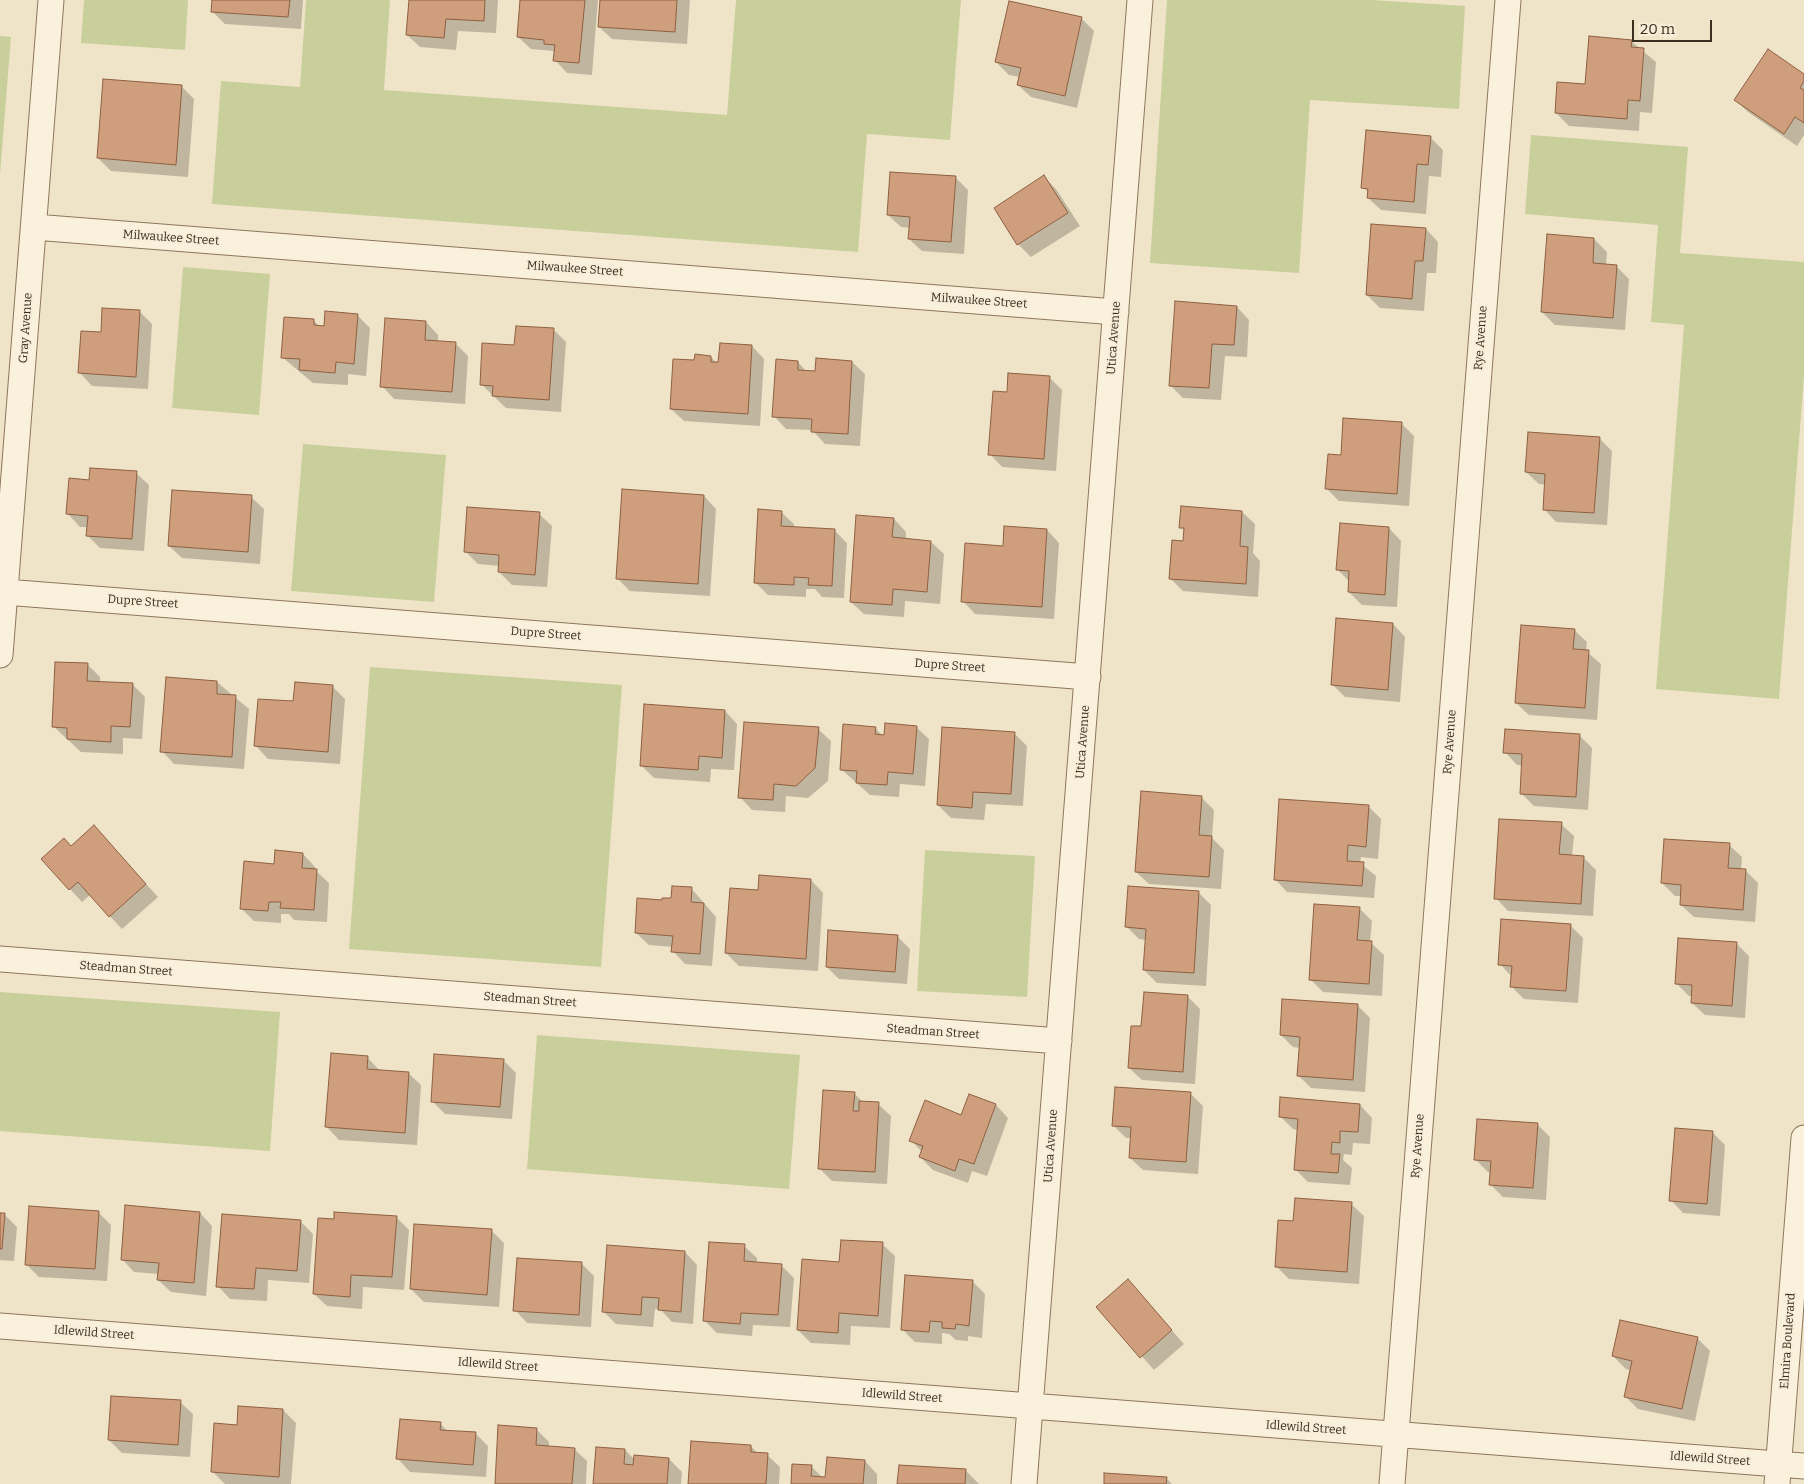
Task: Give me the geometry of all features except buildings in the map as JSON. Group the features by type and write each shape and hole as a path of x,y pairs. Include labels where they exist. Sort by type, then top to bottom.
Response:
{"street":[{"name":"Gray Avenue","path":"0,655 51,0"},
{"name":"Utica Avenue","path":"1024,1484 1140,0"},
{"name":"Rye Avenue","path":"1392,1484 1508,0"},
{"name":"Milwaukee Street","path":"34,227 1116,312"},
{"name":"Dupre Street","path":"5,592 1088,676"},
{"name":"Steadman Street","path":"0,959 1059,1041"},
{"name":"Elmira Boulevard","path":"1778,1474 1804,1138"},
{"name":"Idlewild Street","path":"0,1326 1396,1435 1778,1474 1804,1466"}],"green space":[{"path":"84,0 188,0 185,50 81,43"},
{"path":"306,0 390,0 384,90 727,115 736,0 961,0 950,140 867,134 858,252 212,204 221,81 300,87"},
{"path":"1167,0 1372,0 1465,6 1459,109 1310,100 1299,273 1150,263"},
{"path":"0,36 11,37 0,175"},
{"path":"1531,135 1688,147 1680,253 1804,262 1804,376 1779,699 1656,689 1684,325 1651,322 1658,225 1525,214"},
{"path":"183,267 270,274 259,415 172,408"},
{"path":"303,444 446,455 434,602 291,591"},
{"path":"370,667 622,685 601,967 349,949"},
{"path":"925,850 1035,856 1027,997 917,991"},
{"path":"0,992 280,1012 270,1151 0,1131"},
{"path":"537,1035 800,1055 789,1189 527,1169"}]}
